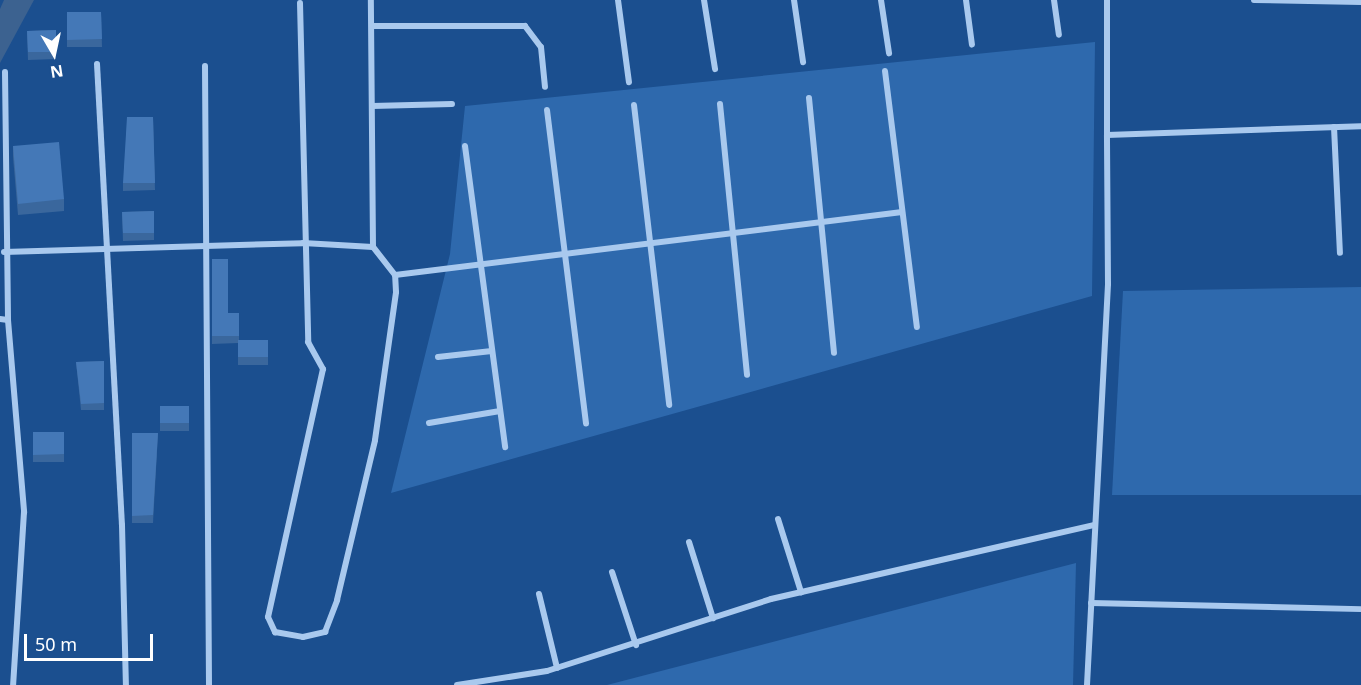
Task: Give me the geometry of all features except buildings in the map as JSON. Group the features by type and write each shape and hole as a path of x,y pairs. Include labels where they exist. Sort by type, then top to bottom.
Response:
{"street":[{"path":"300,3 303,243 308,342 323,369 271,594 268,617 275,632 318,636 325,632 337,600 375,440 396,292 395,275 373,247 371,0"},
{"path":"618,0 629,82"},
{"path":"704,0 715,69"},
{"path":"794,0 803,62"},
{"path":"881,0 889,53"},
{"path":"966,0 972,45"},
{"path":"1054,0 1059,35"},
{"path":"1087,685 1108,284 1107,0"},
{"path":"1254,0 1361,2"},
{"path":"372,26 525,26 541,47 545,87"},
{"path":"98,64 126,685"},
{"path":"205,66 209,685"},
{"path":"885,71 917,327"},
{"path":"5,72 4,252 24,512 13,685"},
{"path":"808,98 834,353"},
{"path":"372,106 452,104"},
{"path":"720,104 747,375"},
{"path":"634,105 669,405"},
{"path":"547,110 567,254 586,424"},
{"path":"1107,135 1361,126"},
{"path":"1334,127 1340,253"},
{"path":"465,146 505,447"},
{"path":"395,275 902,212"},
{"path":"4,252 106,247 303,243 373,247"},
{"path":"0,319 8,320"},
{"path":"438,357 492,351"},
{"path":"429,423 501,411"},
{"path":"778,519 801,592"},
{"path":"457,685 557,668 801,592 1095,525"},
{"path":"689,542 713,618"},
{"path":"612,572 636,645"},
{"path":"539,594 557,668"},
{"path":"1091,603 1361,609"}],"shaded area":[{"path":"4,0 34,0 0,63 0,9"},
{"path":"1095,42 1092,296 391,493 450,254 465,106"},
{"path":"1361,287 1361,495 1112,495 1123,291"},
{"path":"1076,563 1073,685 607,685"}]}
